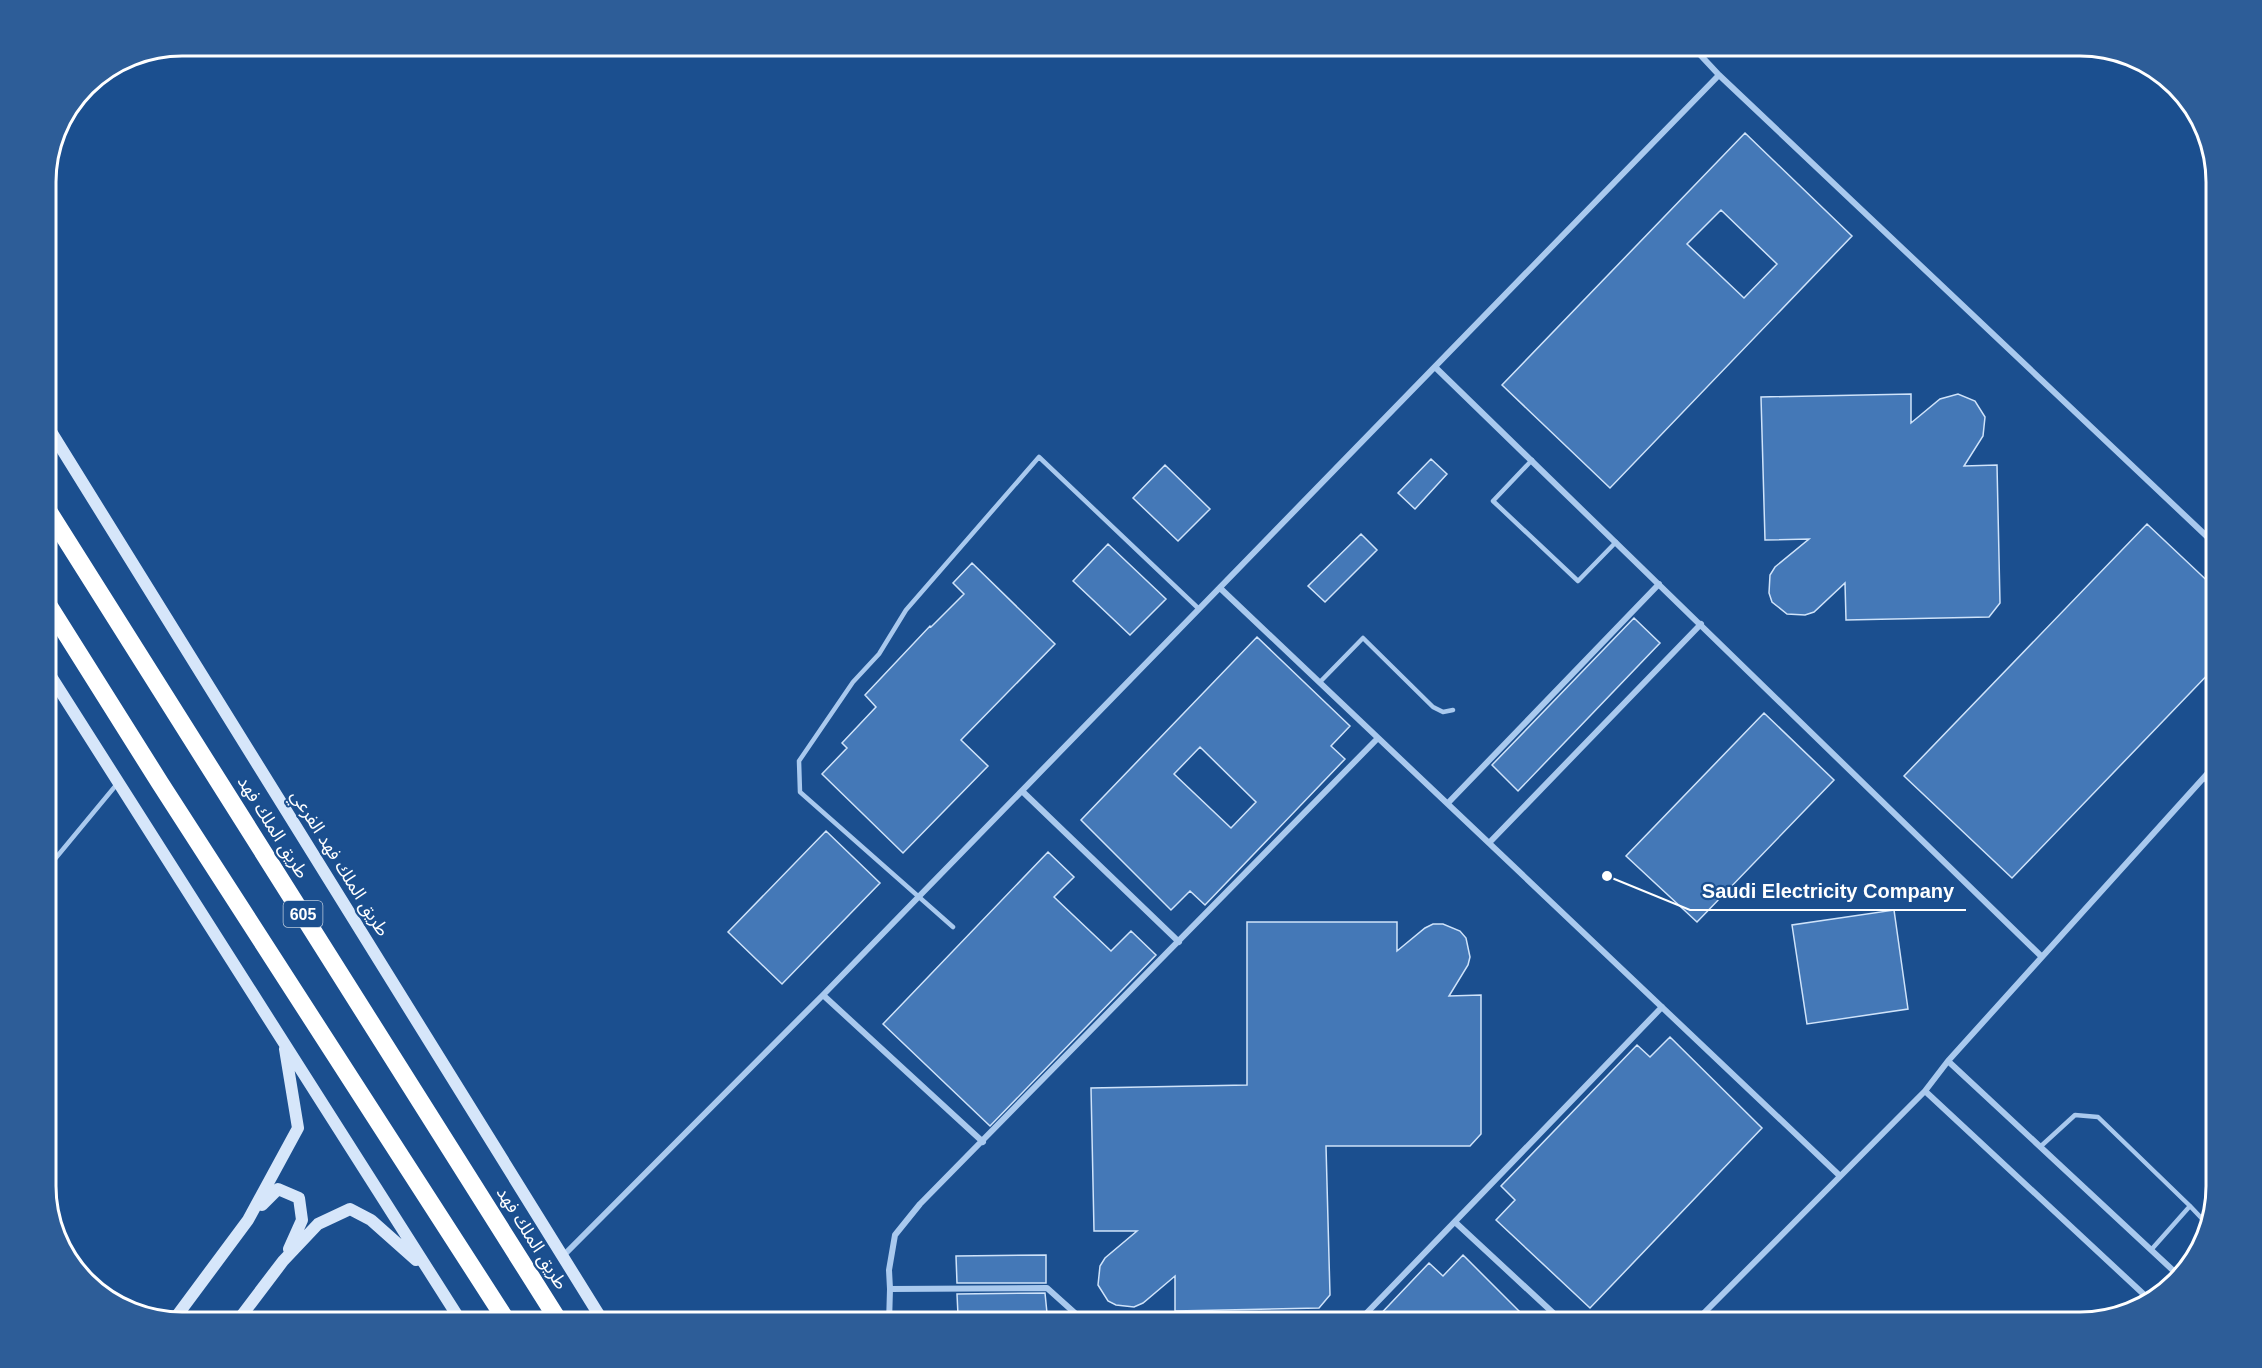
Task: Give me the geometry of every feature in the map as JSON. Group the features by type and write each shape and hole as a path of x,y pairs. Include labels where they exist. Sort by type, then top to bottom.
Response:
{"highway":[{"name":"طريق الملك فهد","path":"56,522 553,1312"},
{"name":"605","path":"56,618 500,1312"}],"main road":[{"name":"طريق الملك فهد الفرعي","path":"56,440 597,1312"},
{"path":"56,684 455,1312"},
{"path":"248,1220 298,1128 284,1041"},
{"path":"180,1312 248,1220 278,1189 299,1198 302,1220 283,1261"},
{"path":"244,1312 283,1261 318,1224 350,1209 371,1220 427,1270"}],"street":[{"path":"1701,56 2206,536"},
{"path":"562,1257 919,897 1719,75"},
{"path":"1435,367 2042,957"},
{"path":"1448,803 1659,584"},
{"path":"1220,588 1840,1176"},
{"path":"1489,843 1701,624"},
{"path":"889,1312 889,1270 895,1235 920,1204 1378,738"},
{"path":"1705,1312 1925,1091 1948,1061 2204,778"},
{"path":"1022,790 1179,942"},
{"path":"823,995 982,1142"},
{"path":"1368,1312 1662,1007"},
{"path":"1948,1061 2174,1271"},
{"path":"1925,1091 2145,1295"},
{"path":"1455,1222 1552,1312"},
{"path":"890,1289 1047,1288 1074,1312"}],"lane":[{"path":"953,927 800,792 799,761 853,682 879,654 906,610 1039,457 1199,609"},
{"path":"1532,460 1493,501 1578,581 1616,542"},
{"path":"1320,682 1363,638 1433,707 1443,712 1453,710"},
{"path":"56,858 119,782"},
{"path":"2040,1147 2075,1115 2098,1117 2202,1219"},
{"path":"2151,1250 2190,1206"}],"building":[{"path":"1745,133 1852,236 1610,488 1502,385","holes":["1721,210 1777,264 1744,298 1687,244"]},
{"path":"1911,394 1911,423 1940,399 1958,394 1975,401 1985,417 1983,436 1964,466 1997,465 2000,603 1989,617 1846,620 1845,583 1814,612 1805,615 1787,614 1772,602 1769,593 1770,575 1775,567 1809,539 1765,540 1761,397"},
{"path":"1431,459 1447,474 1415,509 1398,493"},
{"path":"1165,465 1210,509 1178,541 1133,498"},
{"path":"2147,524 2206,580 2206,676 2012,878 1904,776"},
{"path":"1361,534 1377,550 1325,602 1308,586"},
{"path":"1108,544 1166,599 1130,635 1073,581"},
{"path":"972,563 1055,644 961,740 988,766 903,853 822,774 847,748 842,743 876,707 865,695 930,626 964,594 953,583"},
{"path":"1634,618 1660,643 1518,791 1492,765"},
{"path":"1257,637 1350,726 1331,746 1345,759 1205,905 1190,891 1171,910 1081,820","holes":["1200,747 1256,802 1231,828 1174,774"]},
{"path":"1764,713 1834,780 1697,922 1626,856"},
{"path":"826,831 880,883 782,984 728,932"},
{"path":"1048,852 1074,877 1054,897 1111,951 1131,931 1156,955 990,1126 883,1024"},
{"path":"1894,910 1908,1009 1807,1024 1792,925"},
{"path":"1247,922 1397,922 1397,951 1433,924 1443,924 1460,931 1466,938 1470,957 1468,965 1449,996 1481,995 1481,1134 1470,1146 1326,1146 1330,1295 1319,1308 1175,1311 1175,1276 1143,1303 1134,1307 1116,1305 1108,1301 1098,1285 1100,1266 1105,1258 1137,1231 1094,1231 1091,1088 1247,1085"},
{"path":"1670,1037 1762,1128 1590,1308 1496,1220 1515,1200 1501,1186 1637,1045 1650,1057"},
{"path":"1046,1255 1046,1283 957,1283 956,1256"},
{"path":"1463,1255 1520,1312 1382,1312 1429,1263 1443,1276"},
{"path":"1045,1293 1047,1312 958,1312 957,1294"}],"place":[{"name":"Saudi Electricity Company","path":"1607,876"}]}
